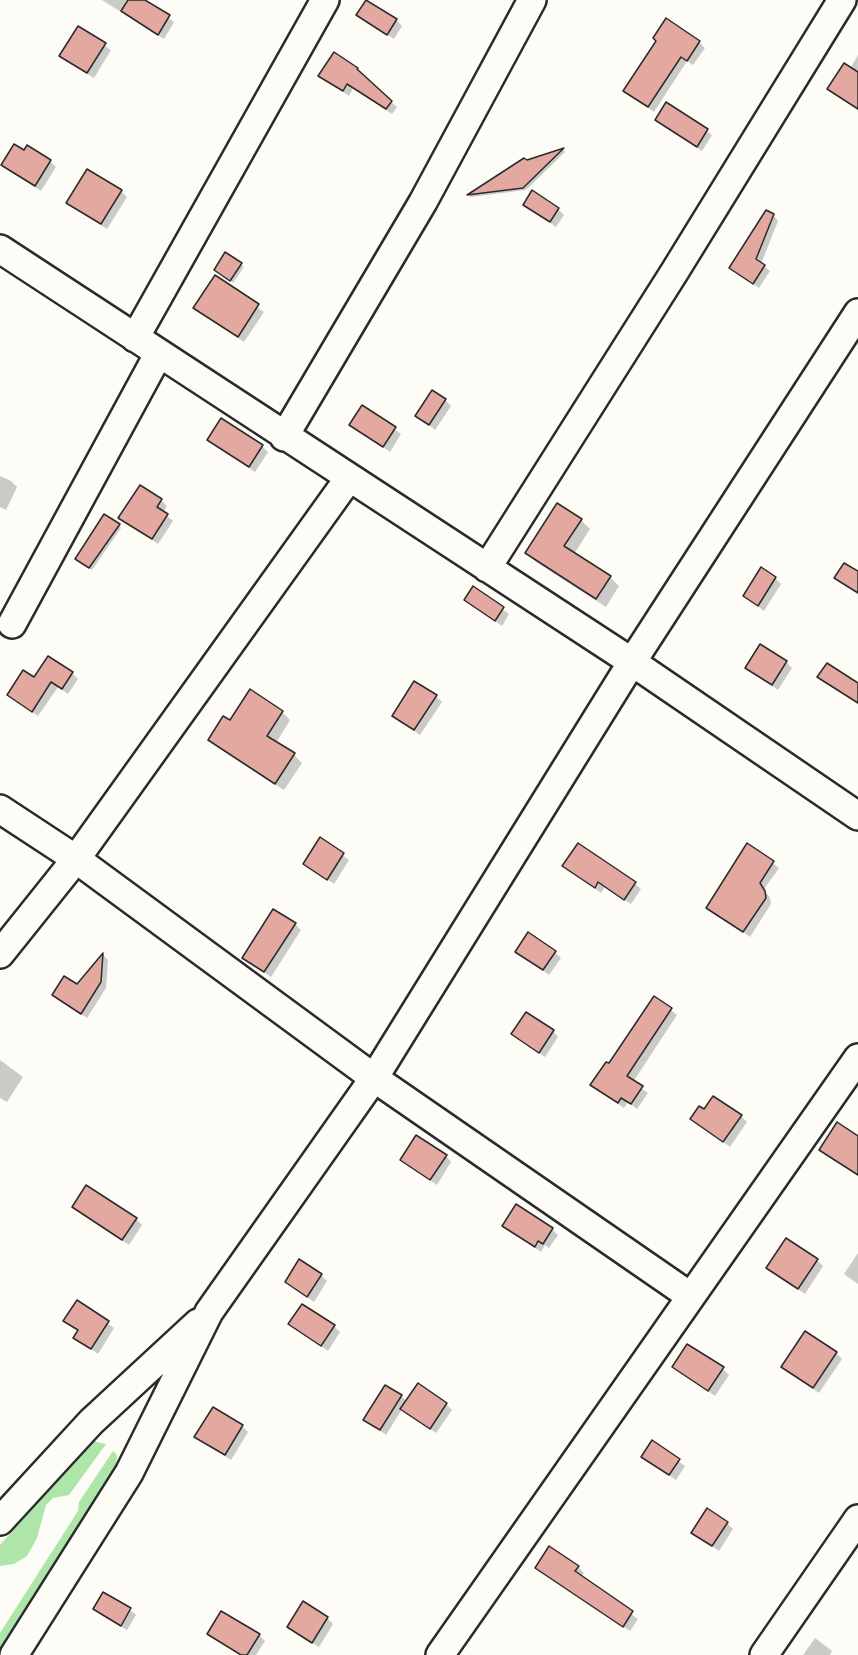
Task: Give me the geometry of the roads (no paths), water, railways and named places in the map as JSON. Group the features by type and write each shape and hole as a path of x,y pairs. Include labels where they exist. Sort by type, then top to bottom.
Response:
{"street":[{"path":"135,338 325,0"},
{"path":"284,437 423,202 532,0"},
{"path":"487,568 675,271 842,0"},
{"path":"0,249 284,437 632,662 858,816"},
{"path":"14,1655 129,1473 209,1312 374,1078 632,662 858,313"},
{"path":"12,624 159,353"},
{"path":"0,954 76,859 349,477"},
{"path":"0,809 76,859 374,1078 690,1296"},
{"path":"440,1655 858,1058"},
{"path":"0,1521 92,1422 209,1312"},
{"path":"764,1655 858,1519"}]}
